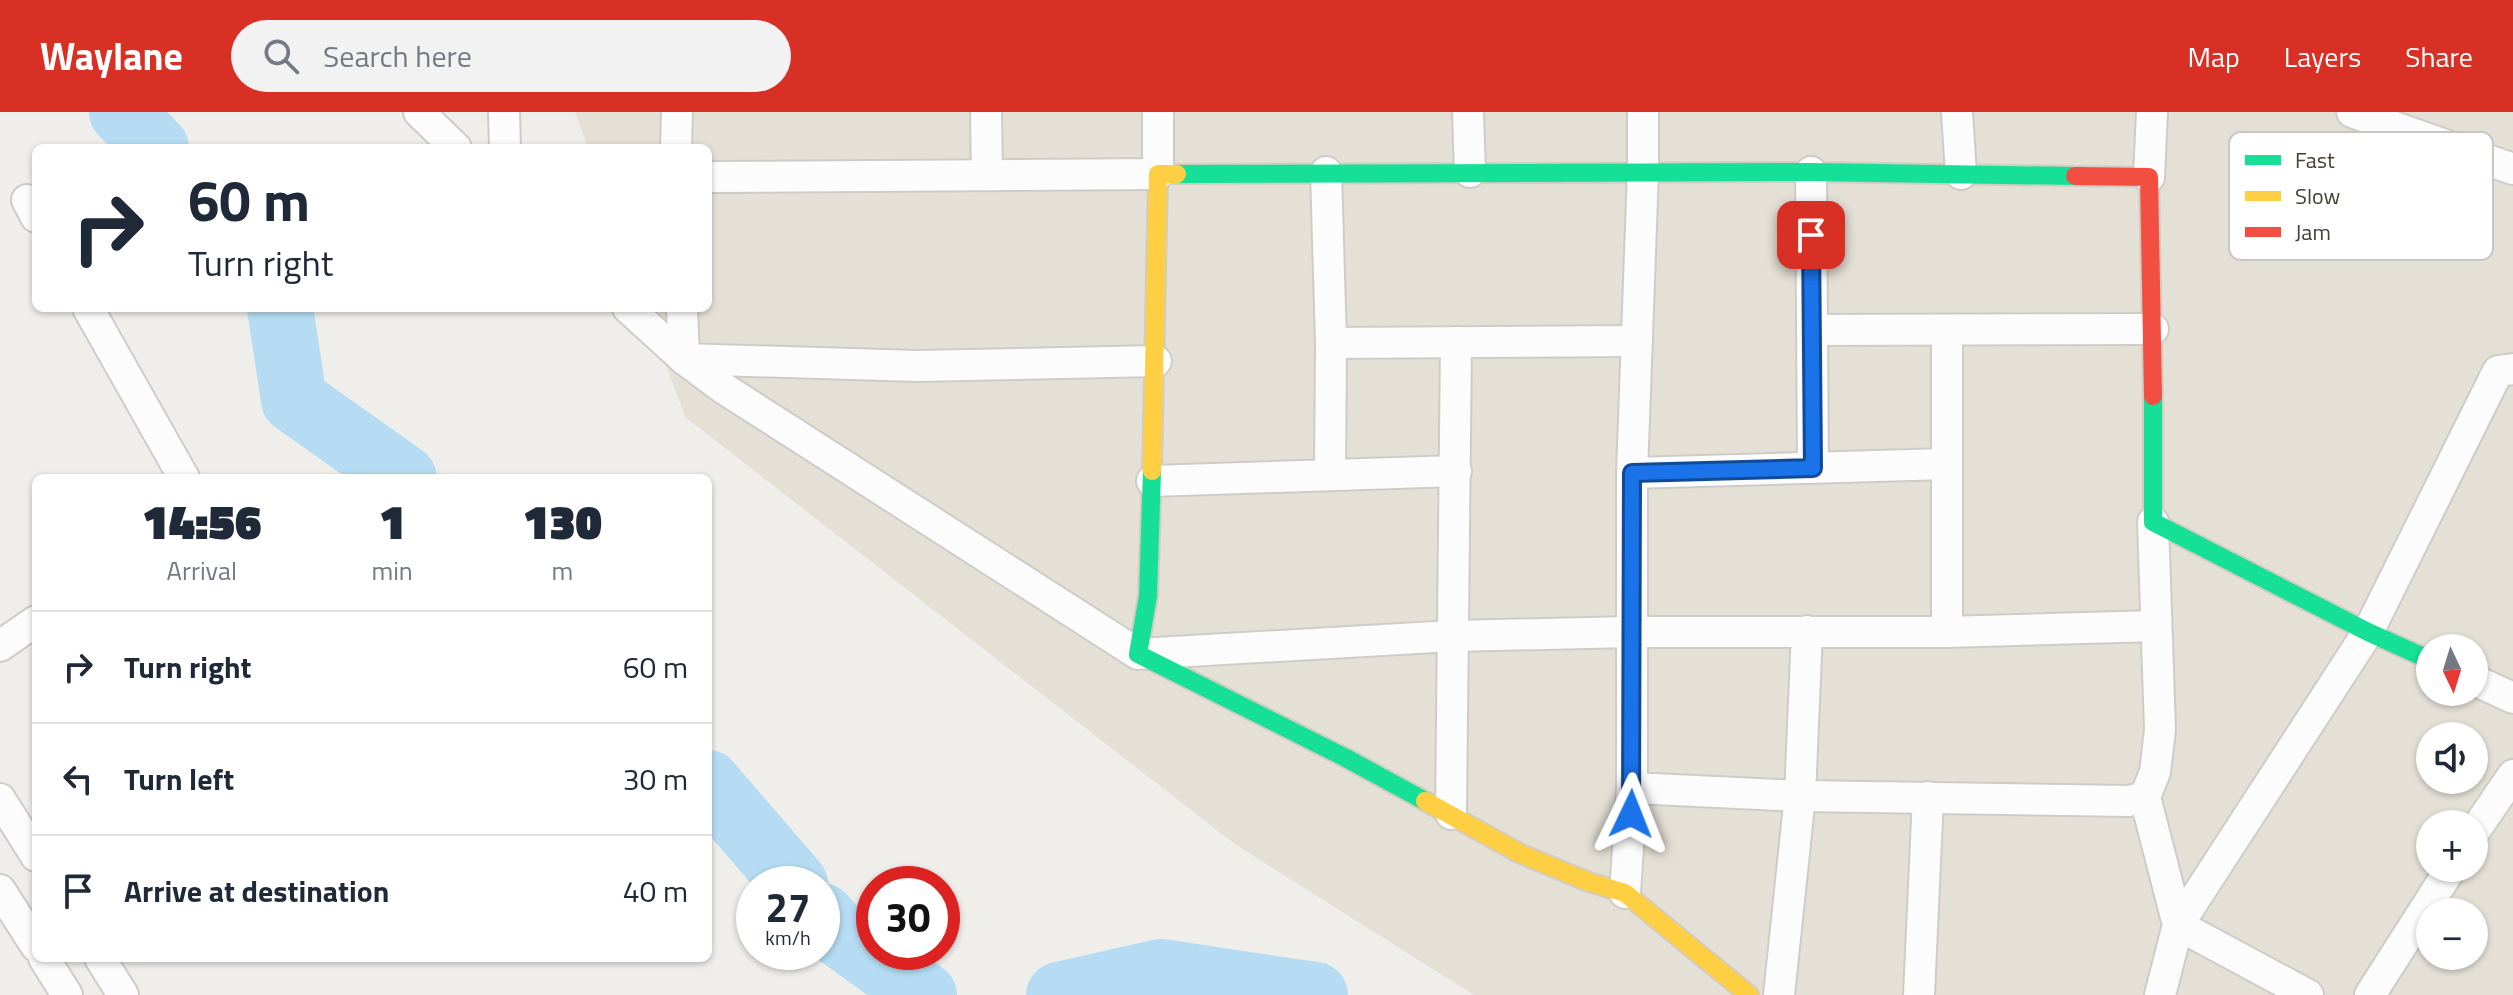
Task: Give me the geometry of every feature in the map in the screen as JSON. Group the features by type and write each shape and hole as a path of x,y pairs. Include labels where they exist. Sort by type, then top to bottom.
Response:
{"street":[{"path":"419,112 452,144"},
{"path":"504,112 505,144"},
{"path":"676,144 677,112"},
{"path":"986,112 987,175"},
{"path":"1138,654 1148,596 1156,361 1158,112"},
{"path":"1468,112 1470,172"},
{"path":"1625,893 1632,788 1632,473 1643,112"},
{"path":"1957,112 1961,174"},
{"path":"2152,112 2149,177 2153,522 2160,730 2155,772 2145,797 2178,925 2308,995"},
{"path":"2352,112 2408,132"},
{"path":"2493,162 2513,169"},
{"path":"712,177 1643,171 2149,177"},
{"path":"1326,172 1331,343 1330,475"},
{"path":"1811,172 1813,468"},
{"path":"90,312 182,474"},
{"path":"632,312 684,359 723,388 1138,654 1322,746 1521,854 1625,893 1749,995"},
{"path":"682,312 684,359"},
{"path":"1812,330 2153,329"},
{"path":"1947,330 1947,632"},
{"path":"1331,343 1637,341"},
{"path":"1451,814 1456,342"},
{"path":"684,359 917,366 1156,361"},
{"path":"2160,995 2178,925 2368,632 2498,371 2513,369"},
{"path":"1632,473 1947,464"},
{"path":"1152,481 1456,471"},
{"path":"2153,522 2416,654"},
{"path":"0,646 32,624"},
{"path":"1138,654 1453,636 1631,632 1947,632 2155,626"},
{"path":"1779,995 1800,796 1807,631"},
{"path":"2488,686 2513,698"},
{"path":"2488,812 2513,775"},
{"path":"1632,788 1800,796 2129,801 2145,797"},
{"path":"1919,995 1928,797"},
{"path":"0,799 32,850"},
{"path":"2370,995 2442,882"},
{"path":"0,890 32,940"},
{"path":"46,962 67,995"},
{"path":"102,962 123,995"}],"shaded area":[{"path":"575,112 2513,112 2513,995 1474,995 1236,845 685,417 646,312 712,312 712,144 587,144"}],"waterway":[{"path":"122,112 152,144"},
{"path":"281,312 294,400 398,474"},
{"path":"712,788 779,866"},
{"path":"840,935 924,995"},
{"path":"1059,995 1161,972 1315,995"}],"traffic: fast":[{"path":"1177,174 1811,172 2075,176"},
{"path":"2153,396 2153,522 2416,654"},
{"path":"1152,471 1148,596 1138,654 1425,801"}],"traffic: slow":[{"path":"1152,471 1158,174 1177,174"},
{"path":"1425,801 1521,854 1625,893 1749,995"}],"traffic: jam":[{"path":"2075,176 2149,177 2153,396"}],"route":[{"path":"1631,814 1632,473 1813,468 1811,235"}]}
